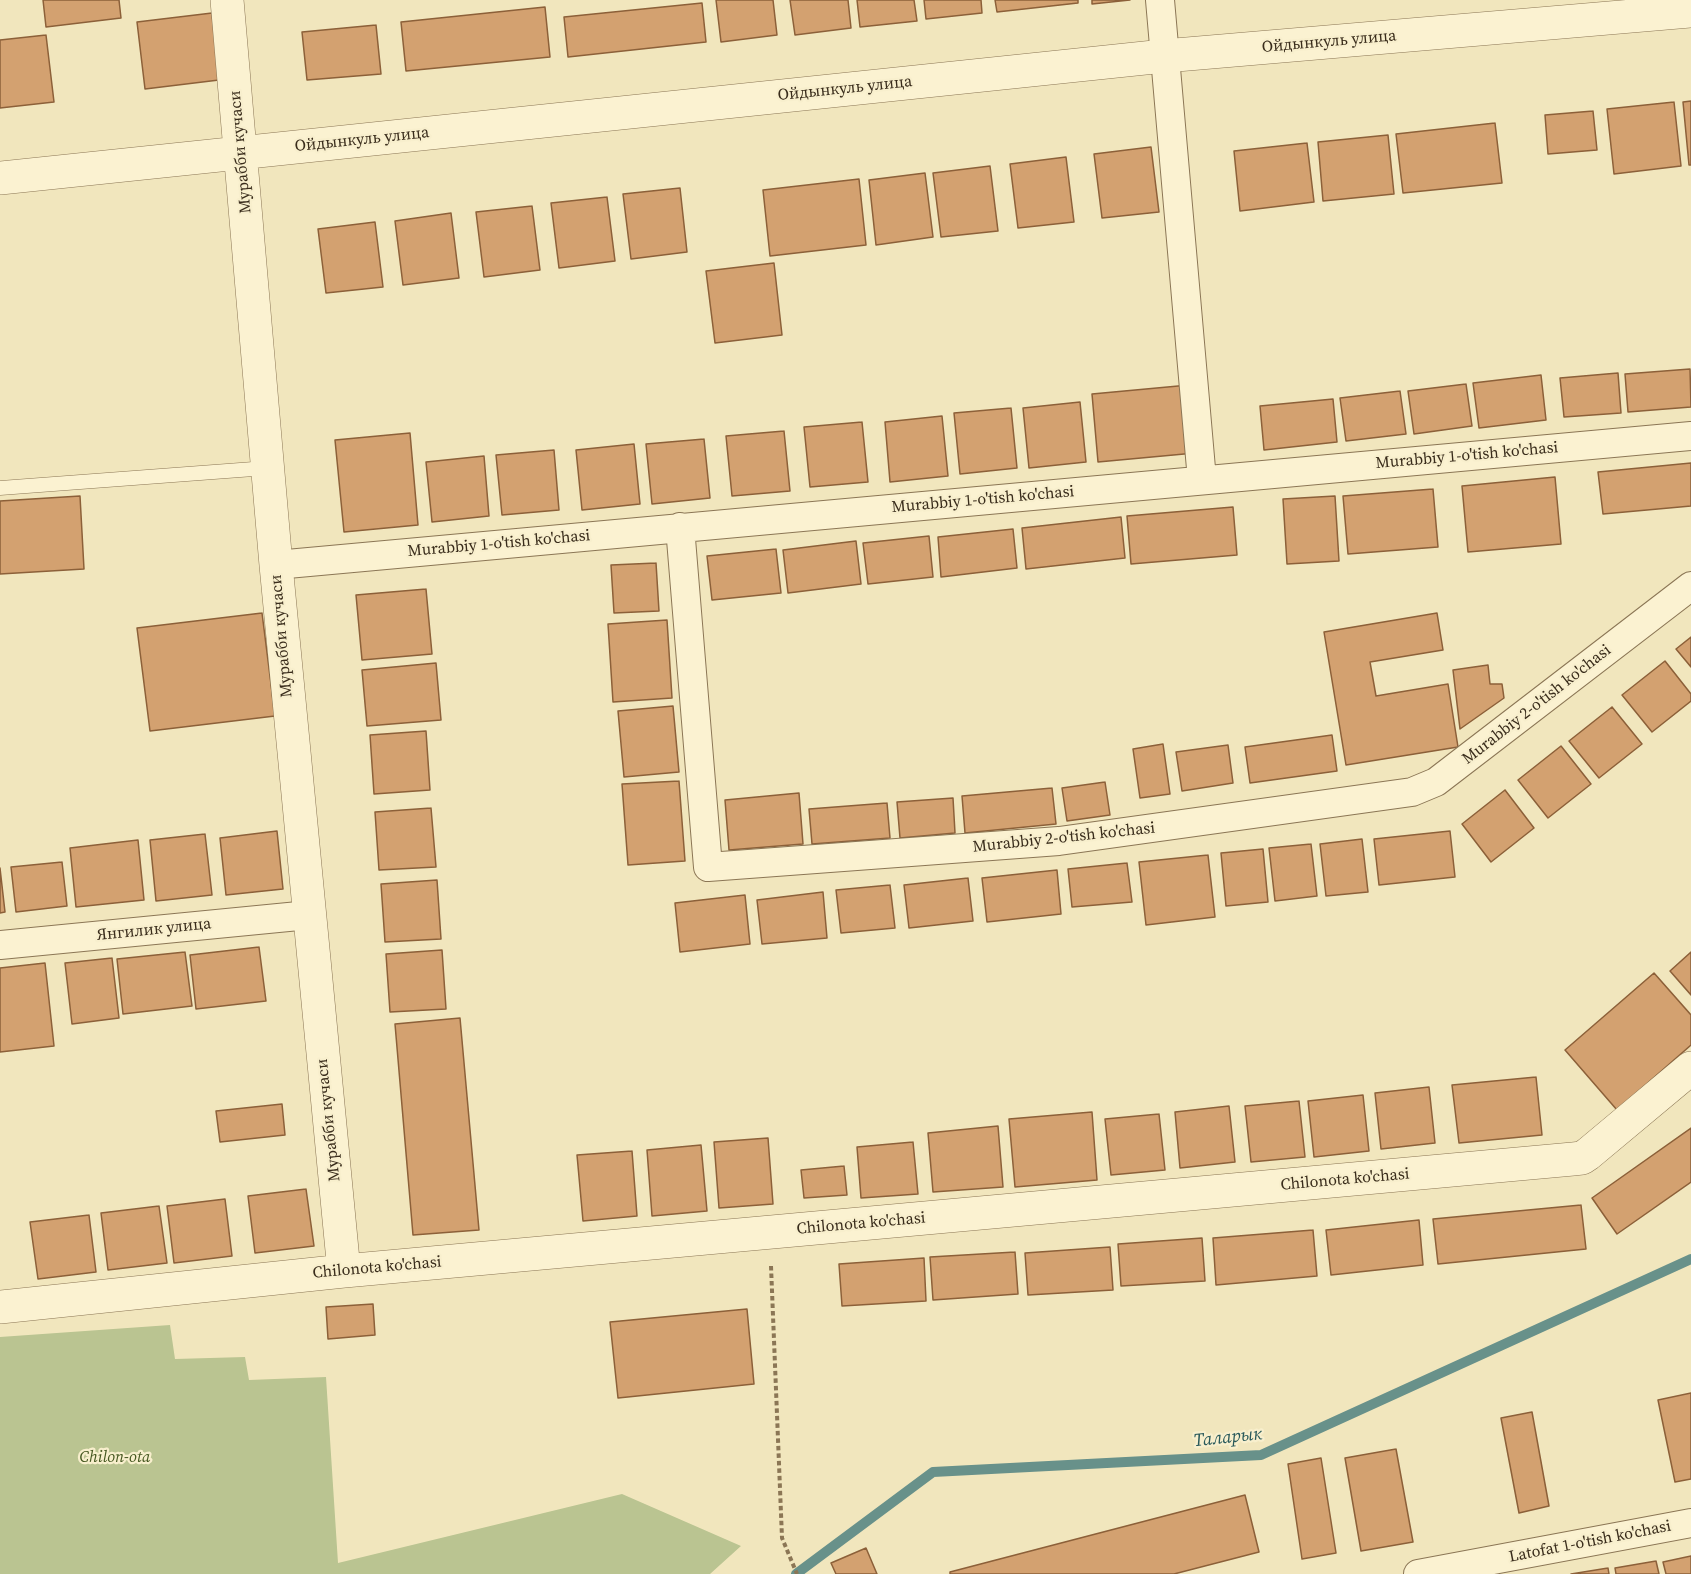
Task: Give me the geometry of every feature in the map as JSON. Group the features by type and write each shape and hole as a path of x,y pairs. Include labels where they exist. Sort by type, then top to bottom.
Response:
{"street":[{"name":"Мурабби кучаси","path":"227,0 276,565 344,1271"},
{"path":"1160,0 1202,480"},
{"name":"Ойдынкуль улица","path":"0,178 1164,56 1691,11"},
{"name":"Murabbiy 1-o'tish ko'chasi","path":"276,565 1691,436"},
{"name":"Murabbiy 2-o'tish ko'chasi","path":"680,527 708,867 1059,842 1412,792 1436,782 1691,586"},
{"name":"Янгилик улица","path":"0,945 309,915"},
{"name":"Chilonota ko'chasi","path":"0,1307 344,1271 1573,1160 1588,1154 1691,1068"},
{"name":"Latofat 1-o'tish ko'chasi","path":"1418,1574 1691,1523"}],"lane":[{"path":"0,488 268,468"}],"path":[{"path":"769,1232 783,1538 797,1574"}],"green space":[{"name":"Chilon-ota","path":"170,1325 175,1359 245,1357 249,1380 326,1377 338,1563 622,1494 741,1546 710,1574 0,1574 0,1337"}],"building":[{"path":"43,0 119,0 121,18 46,27"},
{"path":"716,0 773,0 777,35 721,42"},
{"path":"790,0 848,0 851,28 795,35"},
{"path":"857,0 914,0 917,21 860,27"},
{"path":"924,0 981,0 982,13 926,19"},
{"path":"995,0 1078,0 1078,3 997,12"},
{"path":"1092,0 1130,0 1092,4"},
{"path":"702,3 706,42 568,57 564,17"},
{"path":"545,7 550,57 406,71 401,22"},
{"path":"212,13 219,80 145,89 137,22"},
{"path":"376,25 381,74 307,80 302,32"},
{"path":"46,35 54,102 0,108 0,40"},
{"path":"1691,101 1691,165 1689,165 1683,102"},
{"path":"1674,102 1681,166 1614,174 1607,109"},
{"path":"1593,111 1597,150 1548,154 1545,115"},
{"path":"1495,123 1502,183 1403,193 1396,134"},
{"path":"1388,135 1394,194 1323,201 1318,142"},
{"path":"1307,143 1314,202 1240,211 1234,151"},
{"path":"1151,147 1159,212 1102,218 1094,154"},
{"path":"1066,157 1074,222 1018,228 1010,164"},
{"path":"990,166 998,231 941,237 933,173"},
{"path":"925,173 933,237 876,245 869,180"},
{"path":"859,179 866,245 770,256 763,190"},
{"path":"680,188 687,252 631,259 623,194"},
{"path":"607,197 615,261 559,268 551,203"},
{"path":"532,206 540,270 484,277 476,212"},
{"path":"451,213 459,278 403,285 395,221"},
{"path":"375,222 383,287 326,293 318,229"},
{"path":"774,263 782,335 715,343 706,271"},
{"path":"1690,369 1691,407 1628,412 1625,374"},
{"path":"1618,373 1621,413 1564,417 1560,378"},
{"path":"1541,375 1546,420 1479,428 1473,383"},
{"path":"1466,384 1472,426 1414,434 1408,391"},
{"path":"1189,385 1195,453 1098,462 1092,394"},
{"path":"1400,391 1406,434 1346,441 1340,398"},
{"path":"1333,399 1337,442 1264,450 1260,406"},
{"path":"1080,402 1086,462 1029,468 1023,408"},
{"path":"1011,408 1017,468 960,474 954,413"},
{"path":"942,416 948,476 890,482 885,422"},
{"path":"862,422 868,482 810,487 804,427"},
{"path":"784,431 790,491 732,496 726,436"},
{"path":"410,433 418,525 344,532 335,440"},
{"path":"704,439 710,498 652,504 646,444"},
{"path":"634,444 640,504 582,510 576,450"},
{"path":"554,450 559,510 502,515 496,455"},
{"path":"484,456 489,516 432,522 426,462"},
{"path":"1691,463 1691,506 1603,514 1598,472"},
{"path":"1555,477 1561,544 1468,552 1462,486"},
{"path":"1433,489 1438,547 1348,554 1343,496"},
{"path":"80,496 84,569 0,574 0,501"},
{"path":"1335,496 1339,561 1287,564 1283,499"},
{"path":"1233,507 1237,555 1131,564 1127,516"},
{"path":"1121,517 1125,558 1026,569 1022,528"},
{"path":"1013,529 1017,568 941,577 938,537"},
{"path":"929,536 933,577 868,584 863,543"},
{"path":"856,541 861,584 788,593 783,550"},
{"path":"776,549 781,593 712,600 707,556"},
{"path":"656,563 659,611 614,613 611,565"},
{"path":"426,589 432,654 362,660 356,595"},
{"path":"262,613 275,716 150,731 137,628"},
{"path":"1437,613 1443,650 1370,662 1376,696 1448,684 1458,747 1346,765 1324,632"},
{"path":"667,620 672,698 613,702 608,624"},
{"path":"1691,637 1691,667 1676,649"},
{"path":"1665,661 1691,694 1691,701 1652,732 1622,695"},
{"path":"436,663 441,720 367,726 362,670"},
{"path":"1488,665 1490,684 1502,684 1504,698 1460,729 1453,670"},
{"path":"673,706 679,772 624,777 618,711"},
{"path":"1612,707 1642,744 1599,778 1569,741"},
{"path":"426,731 430,790 374,794 370,735"},
{"path":"1332,735 1337,771 1250,783 1245,747"},
{"path":"1163,744 1170,794 1140,798 1133,749"},
{"path":"1228,745 1233,783 1182,791 1176,752"},
{"path":"1561,746 1591,784 1548,818 1518,780"},
{"path":"679,781 685,861 628,865 622,784"},
{"path":"1105,782 1110,815 1067,821 1062,788"},
{"path":"1052,788 1056,824 965,833 962,796"},
{"path":"1505,790 1534,828 1491,862 1462,824"},
{"path":"799,793 803,844 729,850 725,800"},
{"path":"953,798 955,833 900,838 897,802"},
{"path":"887,803 890,838 812,844 809,809"},
{"path":"431,808 436,867 379,870 375,812"},
{"path":"277,831 283,889 226,895 220,838"},
{"path":"1450,831 1455,877 1379,885 1374,839"},
{"path":"205,834 212,895 156,901 150,840"},
{"path":"1362,839 1368,892 1326,896 1320,844"},
{"path":"138,840 144,900 76,907 70,848"},
{"path":"1311,844 1317,896 1275,901 1269,848"},
{"path":"1263,849 1268,902 1226,906 1221,853"},
{"path":"1208,855 1215,917 1146,925 1139,862"},
{"path":"62,862 67,906 16,912 11,867"},
{"path":"1127,863 1132,902 1072,907 1068,869"},
{"path":"0,868 5,912 0,913"},
{"path":"1057,870 1061,914 987,922 982,878"},
{"path":"968,878 973,921 909,928 904,885"},
{"path":"437,880 441,939 385,942 381,884"},
{"path":"890,885 895,928 841,933 836,890"},
{"path":"823,892 827,938 762,944 757,900"},
{"path":"745,895 750,944 680,952 675,903"},
{"path":"259,947 266,1001 196,1009 190,955"},
{"path":"442,950 446,1009 390,1012 386,954"},
{"path":"185,952 192,1006 123,1014 117,959"},
{"path":"1691,952 1691,995 1670,971"},
{"path":"112,958 119,1018 72,1024 65,963"},
{"path":"45,963 54,1046 0,1052 0,968"},
{"path":"1654,973 1691,1015 1691,1045 1617,1110 1565,1050"},
{"path":"460,1018 479,1230 413,1235 395,1024"},
{"path":"1536,1077 1542,1135 1459,1143 1452,1085"},
{"path":"1429,1087 1435,1143 1381,1149 1375,1093"},
{"path":"1363,1095 1369,1151 1314,1157 1308,1101"},
{"path":"1299,1101 1305,1157 1251,1162 1245,1106"},
{"path":"282,1104 285,1135 220,1142 216,1111"},
{"path":"1229,1106 1235,1162 1180,1168 1175,1112"},
{"path":"1092,1112 1097,1180 1015,1187 1009,1119"},
{"path":"1159,1114 1165,1170 1111,1175 1105,1119"},
{"path":"998,1126 1003,1187 933,1192 928,1133"},
{"path":"1691,1128 1691,1182 1617,1234 1592,1198"},
{"path":"768,1138 773,1204 719,1208 714,1142"},
{"path":"913,1142 918,1194 861,1198 857,1147"},
{"path":"701,1145 707,1211 652,1216 647,1150"},
{"path":"632,1151 637,1216 583,1221 577,1155"},
{"path":"844,1166 847,1195 804,1198 801,1170"},
{"path":"306,1189 314,1246 255,1253 248,1196"},
{"path":"225,1199 232,1256 174,1263 167,1206"},
{"path":"1581,1205 1586,1249 1438,1264 1433,1219"},
{"path":"159,1206 167,1263 108,1270 101,1213"},
{"path":"89,1215 96,1272 38,1279 30,1222"},
{"path":"1419,1220 1423,1265 1331,1275 1326,1230"},
{"path":"1313,1230 1317,1276 1216,1285 1213,1238"},
{"path":"1202,1238 1205,1281 1121,1286 1118,1244"},
{"path":"1110,1247 1113,1290 1028,1295 1025,1253"},
{"path":"1015,1252 1018,1294 933,1300 930,1257"},
{"path":"924,1258 926,1301 842,1306 839,1264"},
{"path":"373,1304 375,1335 328,1339 326,1307"},
{"path":"747,1309 754,1384 618,1398 610,1322"},
{"path":"1691,1393 1691,1479 1675,1482 1658,1400"},
{"path":"1532,1412 1549,1506 1519,1513 1501,1418"},
{"path":"1396,1449 1413,1542 1361,1551 1345,1458"},
{"path":"1321,1458 1336,1553 1302,1559 1288,1464"},
{"path":"1245,1495 1259,1552 1174,1574 950,1574 950,1572"},
{"path":"866,1548 877,1574 836,1574 831,1563"},
{"path":"1691,1556 1691,1574 1666,1574 1663,1562"},
{"path":"1656,1561 1659,1574 1616,1574 1615,1568"},
{"path":"1608,1568 1609,1574 1571,1574"}],"waterway":[{"name":"Таларык","path":"796,1574 933,1472 1261,1455 1691,1259"}]}
